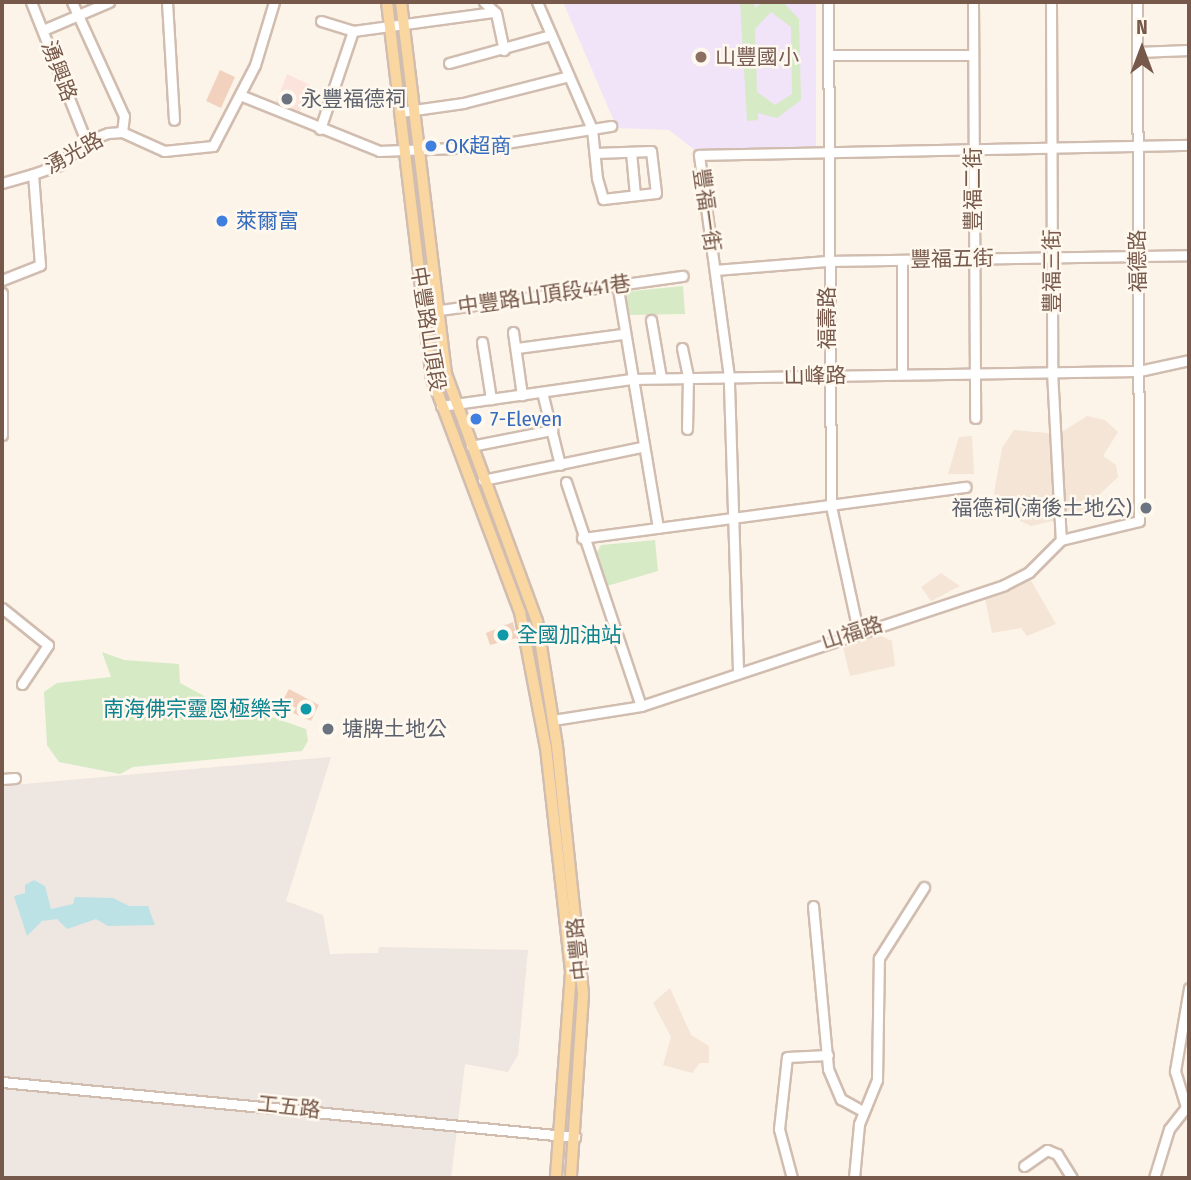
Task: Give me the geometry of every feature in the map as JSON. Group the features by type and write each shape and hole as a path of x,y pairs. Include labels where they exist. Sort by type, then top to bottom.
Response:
{"main road":[{"name":"中豐路山頂段","path":"387,2 432,378 520,612 541,724"},
{"name":"中豐路山頂段","path":"401,2 446,374 537,621 553,720"},
{"name":"中豐路","path":"553,720 583,995 575,1022 556,1178"},
{"name":"中豐路","path":"541,724 575,1022 575,1137 571,1178"}],"street":[{"name":"湧興路","path":"31,2 86,141"},
{"path":"72,2 124,116 122,132"},
{"path":"43,30 108,2"},
{"path":"167,2 174,120"},
{"name":"湧光路","path":"2,280 40,265 33,174 59,165 86,141 122,132 164,151 213,146 240,95 274,2"},
{"path":"484,2 493,12 504,50"},
{"path":"537,2 592,129 597,178 603,199 656,193 651,151 595,153"},
{"name":"福壽路","path":"828,2 827,375 831,506 858,631"},
{"name":"豐福二街","path":"973,2 972,258 975,418"},
{"name":"豐福三街","path":"1051,2 1052,371 1061,540"},
{"name":"福德路","path":"1137,2 1139,521"},
{"path":"321,20 353,31 390,27 403,21 493,12"},
{"path":"320,129 353,31"},
{"path":"449,63 551,36"},
{"path":"1138,52 1189,50"},
{"path":"828,55 973,55"},
{"path":"400,112 569,76"},
{"path":"240,95 379,151 421,153 611,126"},
{"name":"豐福一街","path":"738,670 729,377 699,155 1189,145"},
{"path":"632,152 635,195"},
{"path":"2,183 33,174"},
{"name":"豐福五街","path":"715,270 827,261 1189,255"},
{"path":"902,260 902,374"},
{"name":"中豐路山頂段441巷","path":"440,310 617,283 683,276"},
{"path":"617,283 622,334 641,447 659,528"},
{"path":"2,293 2,435"},
{"path":"651,320 661,378"},
{"path":"513,332 522,394"},
{"path":"517,348 622,334"},
{"path":"482,342 491,399"},
{"path":"682,348 688,377 687,429"},
{"name":"山峰路","path":"441,406 631,379 1139,371 1189,360"},
{"path":"542,392 560,465"},
{"path":"471,446 552,430"},
{"path":"484,480 641,447"},
{"path":"566,482 582,538 641,706"},
{"path":"582,538 966,488"},
{"name":"山福路","path":"553,720 641,706 738,670 1019,578 1061,540 1139,521"},
{"path":"2,608 48,645 22,684"},
{"path":"2,779 15,778"},
{"path":"854,1178 863,1111 877,1080 879,958 924,887"},
{"path":"813,906 828,1055 841,1098 863,1111"},
{"path":"1154,1178 1169,1129 1186,1107 1175,1071 1189,988"},
{"path":"792,1178 779,1129 787,1057 828,1055"},
{"name":"工五路","path":"2,1082 265,1104 575,1137"},
{"path":"1024,1166 1048,1150 1057,1154 1072,1178"}],"shaded area":[{"name":"山豐國小","path":"563,2 816,2 816,146 696,151 669,130 617,128"},
{"path":"287,74 310,85 298,117 274,107"},
{"path":"1087,416 1105,420 1118,432 1103,456 1116,465 1118,477 1078,515 1031,526 1014,518 994,493 1002,448 1014,430 1059,434"},
{"path":"972,436 974,474 948,474 959,437"},
{"path":"941,573 960,586 931,601 921,587"},
{"path":"1030,579 1056,624 1027,636 1021,628 992,633 985,598"},
{"path":"877,634 892,641 895,666 850,676 843,647"},
{"path":"331,757 286,901 323,915 330,954 378,953 379,947 528,950 518,1055 508,1072 465,1064 451,1178 2,1178 2,786"},
{"path":"670,988 691,1035 709,1046 709,1063 700,1063 692,1073 663,1065 671,1037 653,1003"}],"green space":[{"path":"740,2 754,2 755,8 763,2 783,2 799,19 801,100 777,118 758,113 758,120 747,121","holes":["771,12 791,27 792,94 775,105 757,92 755,29"]},
{"path":"683,286 685,314 626,315 623,292"},
{"path":"655,540 658,571 607,586 596,554 601,545"},
{"path":"102,652 124,660 179,664 180,683 219,704 238,705 306,729 308,741 302,751 133,767 120,774 59,762 47,745 44,692 57,683 111,677"}],"water":[{"path":"34,880 45,886 51,909 73,904 75,897 113,898 129,906 148,906 155,925 108,926 96,919 67,929 57,919 42,921 27,936 14,896 25,893 25,885"}],"building":[{"path":"220,70 235,77 221,108 206,101"},
{"name":"全國加油站","path":"513,622 517,638 490,645 486,633"},
{"name":"南海佛宗靈恩極樂寺","path":"289,689 319,705 311,721 293,713 296,708 283,700"}],"place":[{"name":"山豐國小","path":"701,57"},
{"name":"永豐福德祠","path":"287,99"},
{"name":"OK超商","path":"431,146"},
{"name":"萊爾富","path":"222,221"},
{"name":"7-Eleven","path":"476,419"},
{"name":"福德祠(湳後土地公)","path":"1146,508"},
{"name":"全國加油站","path":"503,635"},
{"name":"南海佛宗靈恩極樂寺","path":"306,709"},
{"name":"塘牌土地公","path":"328,729"}]}
